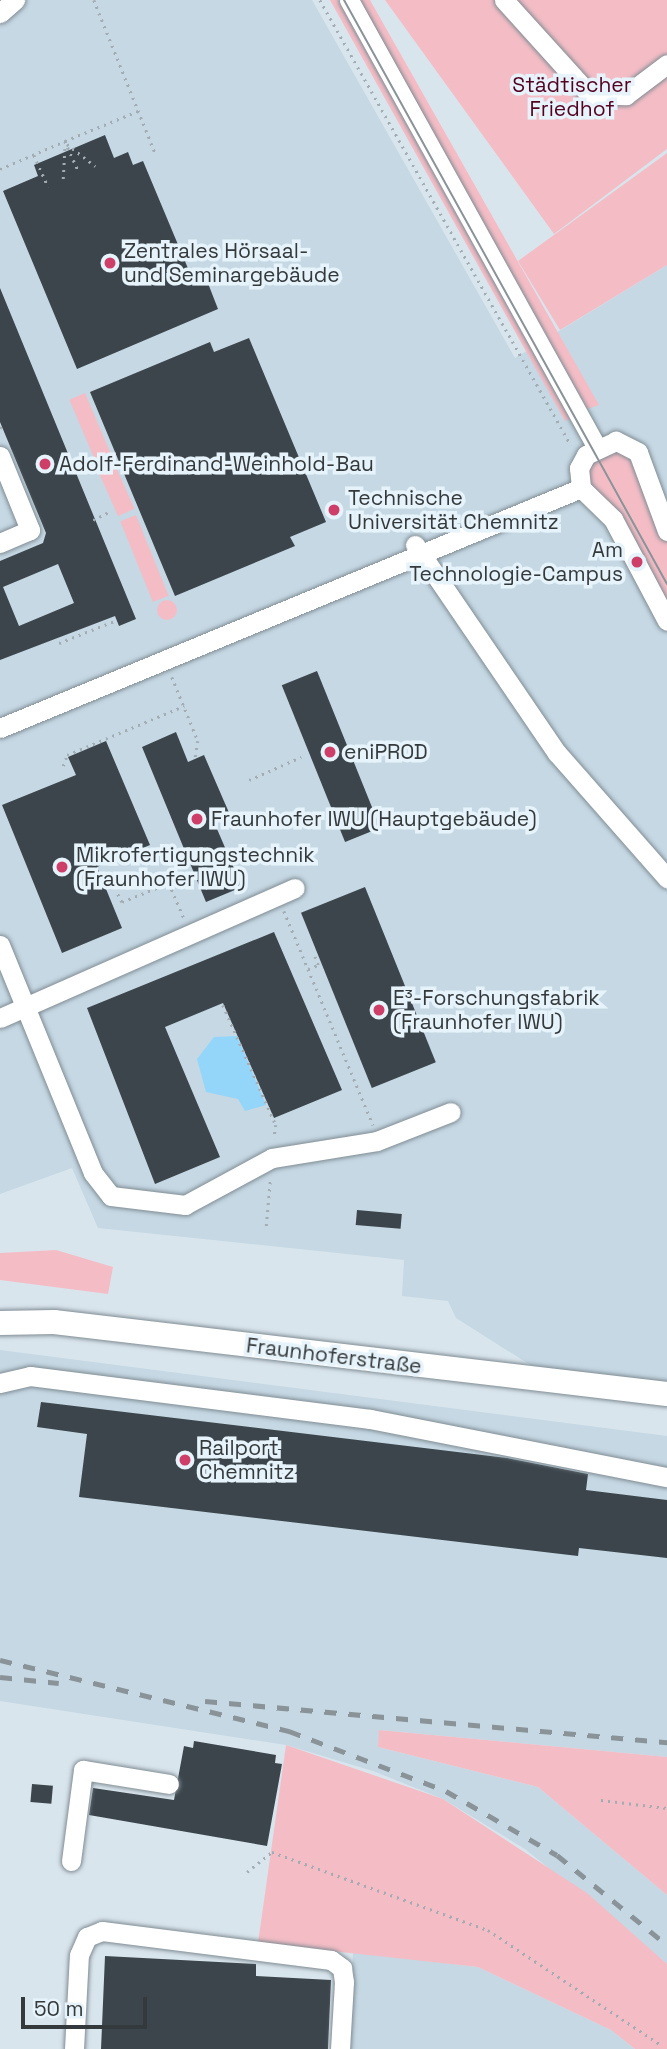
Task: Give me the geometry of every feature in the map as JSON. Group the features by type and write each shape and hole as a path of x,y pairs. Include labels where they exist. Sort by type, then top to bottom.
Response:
{"main road":[{"name":"Fraunhoferstraße","path":"0,1323 54,1322 667,1394"}],"street":[{"path":"0,13 15,0"},
{"path":"349,0 596,446"},
{"path":"504,0 589,94 626,95 667,64"},
{"path":"667,531 638,452 616,441 596,446 580,463 581,488 613,519 667,621"},
{"path":"0,456 30,530 0,542"},
{"path":"0,728 246,628 418,549 581,488"},
{"path":"418,549 550,743 667,878"},
{"path":"0,1018 286,892"},
{"path":"0,945 93,1174 111,1196 185,1205 272,1157 379,1140 451,1112"},
{"path":"0,1382 30,1376 370,1419 667,1477"},
{"path":"71,1861 83,1770 169,1784"},
{"path":"74,2049 79,1955 87,1937 102,1931 331,1960 342,1968 344,1982 340,2049"}],"path":[{"path":"94,0 156,155"},
{"path":"320,0 569,453"},
{"path":"0,169 138,111"},
{"path":"65,142 95,166"},
{"path":"65,142 79,172"},
{"path":"64,179 65,142"},
{"path":"34,155 48,187"},
{"path":"93,520 111,511"},
{"path":"59,643 117,621"},
{"path":"166,661 198,741 195,759"},
{"path":"63,766 67,755 184,706"},
{"path":"249,780 301,757"},
{"path":"118,894 122,902 169,883 191,934"},
{"path":"286,892 307,969 379,1140"},
{"path":"307,969 318,965 315,957"},
{"path":"223,1005 276,1125 266,1226"},
{"path":"601,1800 667,1808"},
{"path":"247,1872 272,1852 488,1930 661,2045"}],"shaded area":[{"path":"0,0 312,0 515,358 667,265 667,1394 562,1385 456,1318 448,1301 402,1296 404,1260 98,1228 72,1168 0,1194"},
{"path":"0,1350 667,1436 667,1757 380,1730 378,1747 538,1787 667,1895 667,1964 525,1849 443,1799 373,1771 286,1745 0,1701"},
{"path":"353,1952 478,1967 611,2030 635,2049 349,2049"}],"green space":[{"path":"330,0 338,0 570,419 565,421"},
{"path":"359,0 370,0 599,405 587,409"},
{"name":"Städtischer Friedhof","path":"385,0 667,0 667,149 554,234"},
{"path":"667,153 667,265 560,330 518,261"},
{"path":"85,393 113,459 97,466 69,400"},
{"path":"616,450 630,458 667,541 667,608 589,480 590,464"},
{"path":"115,465 135,509 118,516 99,472"},
{"path":"136,515 169,596 153,602 120,521"},
{"path":"163,600 171,600 177,610 171,620 163,620 157,614 157,606"},
{"path":"56,1250 113,1267 108,1294 0,1280 0,1253"},
{"path":"379,1730 667,1757 667,1895 538,1787 378,1747"},
{"path":"286,1745 443,1799 587,1893 667,1964 667,2049 635,2049 611,2030 478,1967 258,1943"}],"water":[{"path":"237,1036 266,1105 245,1111 238,1099 206,1092 197,1059 214,1037"}],"building":[{"name":"Zentrales Hörsaal- und Seminargebäude","path":"105,135 114,158 128,152 133,165 143,161 192,278 204,273 218,309 77,369 3,191 38,176 34,165"},
{"name":"Adolf-Ferdinand-Weinhold-Bau","path":"0,288 136,619 119,626 115,616 0,660 0,561 43,543 46,533 0,422","holes":["58,564 74,603 19,626 3,587"]},
{"path":"249,338 326,522 290,537 295,546 175,596 90,392 210,342 214,352"},
{"name":"eniPROD","path":"317,671 380,828 345,842 282,685"},
{"name":"Fraunhofer IWU (Hauptgebäude)","path":"176,732 188,762 204,755 230,815 214,822 242,887 206,902 142,747"},
{"name":"Mikrofertigungstechnik (Fraunhofer IWU)","path":"106,741 150,845 97,867 122,928 62,953 2,805 76,775 68,757"},
{"name":"E³-Forschungsfabrik (Fraunhofer IWU)","path":"365,887 436,1062 372,1088 301,913"},
{"path":"274,932 342,1090 274,1118 223,1003 165,1027 220,1157 155,1184 87,1008"},
{"path":"357,1210 402,1214 401,1229 356,1225"},
{"path":"41,1402 507,1458 588,1474 586,1490 667,1500 667,1558 579,1548 578,1556 79,1497 87,1434 37,1427"},
{"path":"194,1741 276,1755 275,1763 282,1764 267,1846 89,1815 93,1788 174,1800 184,1746 193,1748"},
{"path":"32,1784 53,1786 51,1804 30,1802"},
{"path":"105,1956 256,1964 256,1976 331,1980 328,2049 101,2049"}],"tram line":[{"path":"344,0 667,584"}],"railway":[{"path":"0,1660 289,1731 446,1791 557,1855 667,1945"},
{"path":"0,1677 59,1683"},
{"path":"205,1701 667,1742"}],"place":[{"name":"Zentrales Hörsaal- und Seminargebäude","path":"110,263"},
{"name":"Adolf-Ferdinand-Weinhold-Bau","path":"45,464"},
{"name":"Technische Universität Chemnitz","path":"334,510"},
{"name":"Am Technologie-Campus","path":"637,562"},
{"name":"eniPROD","path":"330,752"},
{"name":"Fraunhofer IWU (Hauptgebäude)","path":"197,819"},
{"name":"Mikrofertigungstechnik (Fraunhofer IWU)","path":"62,867"},
{"name":"E³-Forschungsfabrik (Fraunhofer IWU)","path":"379,1010"},
{"name":"Railport Chemnitz","path":"185,1460"}]}
